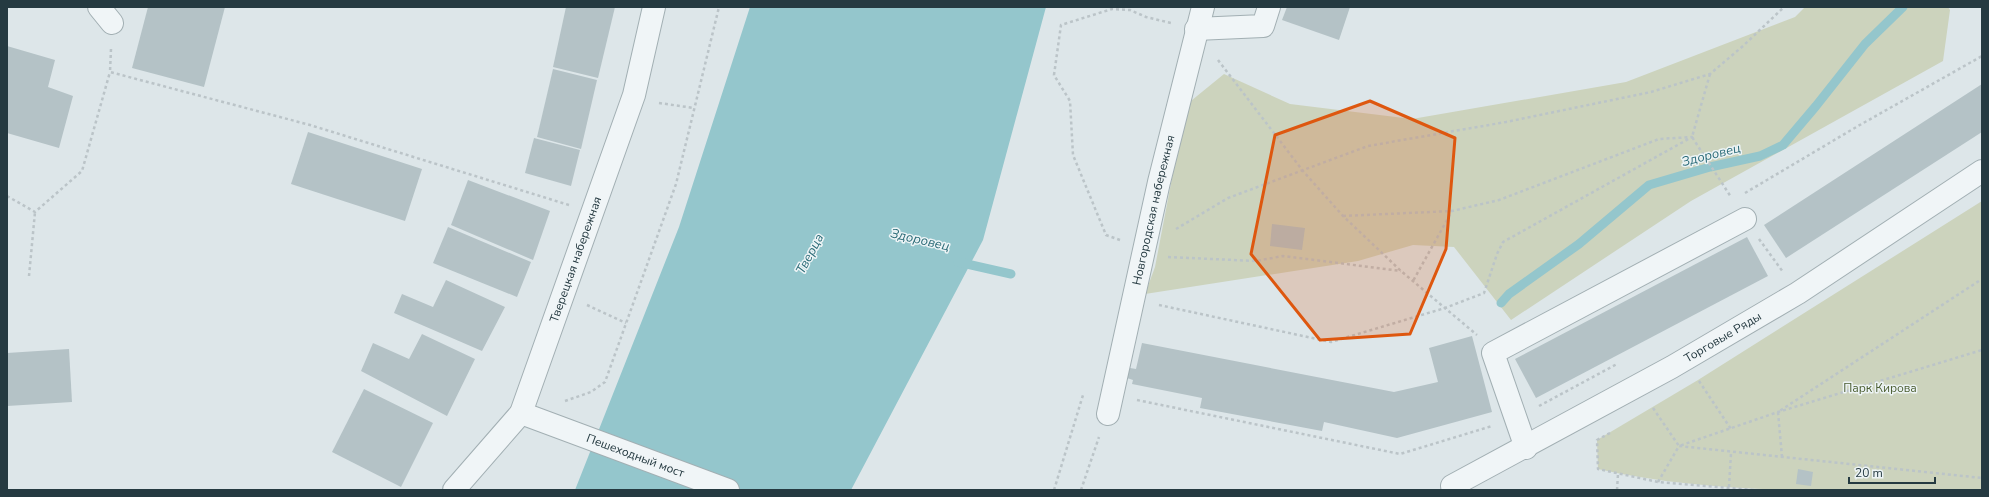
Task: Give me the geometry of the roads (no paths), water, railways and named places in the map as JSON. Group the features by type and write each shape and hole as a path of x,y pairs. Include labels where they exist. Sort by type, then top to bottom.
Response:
{"street":[{"name":"Тверецкая набережная","path":"454,490 521,413 634,95 654,7"},
{"name":"Новгородская набережная","path":"1110,404 1144,248 1196,29 1203,7"},
{"path":"1196,29 1263,26 1269,7"},
{"name":"Торговые Ряды","path":"1459,489 1526,448 1672,367 1798,293 1982,172"},
{"path":"1526,448 1493,353 1745,219"},
{"name":"Пешеходный мост","path":"521,413 728,490"}],"water":[{"name":"Тверца","path":"750,7 1046,7 983,240 851,490 575,490 679,227"}],"waterway":[{"name":"Здоровец","path":"1501,303 1509,294 1579,244 1649,185 1710,167 1760,156 1783,145 1865,44 1903,7"},
{"name":"Здоровец","path":"958,262 1011,274"}],"park label":[{"name":"Парк Кирова","path":"1880,388"}]}
